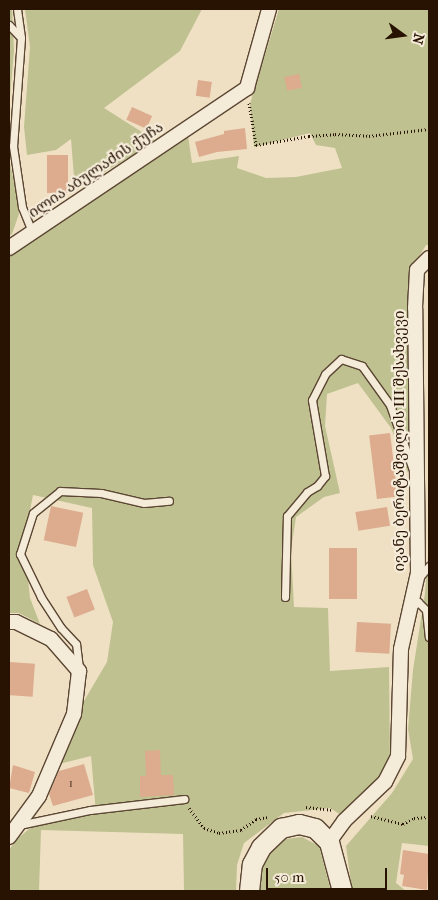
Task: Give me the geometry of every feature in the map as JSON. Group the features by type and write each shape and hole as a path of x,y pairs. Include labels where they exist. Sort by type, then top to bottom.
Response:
{"main road":[{"path":"249,891 252,864 261,847 280,828 299,824 315,828 329,842 342,891"}],"street":[{"path":"247,88 269,9"},
{"name":"ილია აბულაძის ქუჩა","path":"32,232 247,88"},
{"path":"9,248 32,232"},
{"name":"ივანე ბერიტაშვილის III შესახვევი","path":"329,842 353,812 385,782 398,756 401,649 416,581 419,519 416,480 415,308 417,270 429,258"},
{"path":"9,622 16,622 51,639 79,671 74,714 39,796 13,831"}],"lane":[{"name":"ილია აბულაძის ქუჩა","path":"17,9 21,38 14,146 22,207 32,232"},
{"path":"9,25 21,38"},
{"path":"284,597 286,516 307,492 318,486 324,476 312,400 325,374 341,359 362,366 390,405 416,480"},
{"path":"79,671 76,644 61,628 41,597 20,554 33,513 60,491 101,493 144,503 170,501"},
{"path":"416,581 429,566"},
{"path":"410,609 418,602 426,610 429,637"},
{"path":"13,831 90,810 184,799"}],"path":[{"path":"247,88 256,145 309,136 335,134 369,136 429,129"},
{"path":"184,799 192,815 204,828 219,833 241,830 256,819 273,815"},
{"path":"353,812 403,824 414,818 429,817"}],"green space":[{"path":"9,9 12,9 14,50 9,109"},
{"path":"25,9 202,9 180,51 104,108 156,141 75,190 71,139 56,150 27,155 24,127 30,47"},
{"path":"279,9 429,9 429,245 426,245 417,260 411,291 408,473 391,428 358,383 327,394 325,426 340,493 324,497 296,517 291,549 294,607 328,608 330,671 389,667 390,761 378,784 341,815 330,808 284,813 244,843 237,865 236,891 184,891 183,834 41,830 39,891 9,891 9,850 17,839 34,825 96,813 91,756 55,765 78,711 107,662 113,622 93,565 92,508 33,495 24,541 30,598 40,624 19,613 9,613 9,257 188,136 192,163 239,156 237,168 266,178 296,177 342,168 335,148 316,145 310,133 254,147 250,104"},
{"path":"9,158 19,214 12,234 9,236"},
{"path":"429,544 429,846 402,843 396,883 406,891 352,891 346,846 392,793 413,759 408,729 413,670 425,593"},
{"path":"302,837 319,846 331,891 258,891 259,872 267,852 286,839"}],"building":[{"path":"299,74 302,88 287,91 284,77"},
{"path":"198,80 212,82 210,98 196,96"},
{"path":"132,107 152,116 146,129 126,120"},
{"path":"245,128 247,149 217,152 199,157 195,142 224,134 224,131"},
{"path":"47,155 68,155 68,193 47,193"},
{"path":"390,433 398,497 377,499 369,436"},
{"path":"51,506 83,513 76,547 44,540"},
{"path":"387,507 390,526 358,531 355,512"},
{"path":"329,548 357,548 357,599 329,599"},
{"path":"87,589 95,610 74,617 66,597"},
{"path":"357,622 391,624 389,654 355,652"},
{"path":"9,662 35,664 33,697 9,695"},
{"path":"160,750 161,775 173,775 174,795 140,797 140,776 146,776 145,751"},
{"path":"84,764 93,795 53,806 49,794 59,771"},
{"path":"13,765 35,772 29,793 9,788"},
{"path":"403,850 429,854 427,890 402,886 404,875 400,874"}]}
